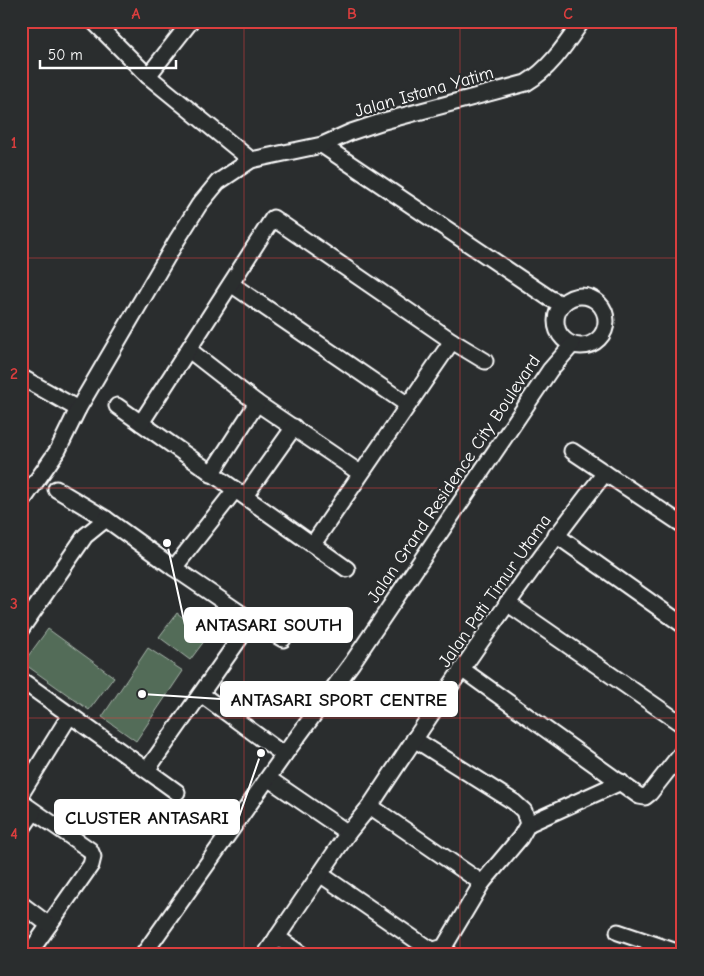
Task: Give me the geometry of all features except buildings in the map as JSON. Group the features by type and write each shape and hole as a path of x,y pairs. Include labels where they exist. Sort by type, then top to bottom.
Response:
{"street":[{"path":"21,503 58,450 78,409 142,298 199,205 218,182 251,160 148,76 94,21"},
{"path":"148,76 191,21"},
{"name":"Jalan Istana Yatim","path":"251,160 322,145 351,132 384,121 526,83 538,76 582,21"},
{"path":"322,145 549,298 562,304"},
{"path":"141,423 190,350 273,218 452,341 485,361"},
{"path":"231,284 408,405"},
{"path":"579,296 589,297 598,302 604,310 606,320 605,330 600,338 592,344 582,347 572,345 563,340 558,332 556,318 562,304 570,298 579,296"},
{"path":"313,544 452,341"},
{"name":"Jalan Grand Residence City Boulevard","path":"143,955 352,662 550,370 572,345"},
{"path":"190,350 257,403 360,474"},
{"path":"21,377 78,409"},
{"path":"211,474 257,403"},
{"path":"117,406 347,569"},
{"path":"174,568 240,493 294,427"},
{"path":"572,451 683,525"},
{"name":"Jalan Pati Timur Utama","path":"265,955 348,833 370,806 507,603 556,535 605,473"},
{"path":"56,489 106,519 252,622 283,639"},
{"path":"21,629 85,536 106,519"},
{"path":"556,535 683,625"},
{"path":"507,603 683,725"},
{"path":"147,770 252,622"},
{"path":"463,670 639,796 650,794 683,751"},
{"path":"21,680 177,792"},
{"path":"202,694 284,755"},
{"path":"21,794 70,715"},
{"path":"414,739 514,802 524,811 528,824"},
{"path":"269,779 348,833"},
{"path":"320,874 426,947 434,950 444,947 482,883 520,838 528,824 621,782"},
{"path":"21,802 33,813 90,850 93,857 91,865 28,955"},
{"path":"370,806 482,883"},
{"path":"21,830 33,813"},
{"path":"21,904 49,924"},
{"path":"618,932 683,954"},
{"path":"277,937 302,955"}],"green space":[{"path":"177,613 208,636 190,660 159,637"},
{"path":"48,629 114,677 89,710 23,663"},
{"path":"148,648 183,671 136,741 102,717"}],"place":[{"name":"ANTASARI SOUTH","path":"167,543"},
{"name":"ANTASARI SPORT CENTRE","path":"142,694"},
{"name":"CLUSTER ANTASARI","path":"261,753"}]}
